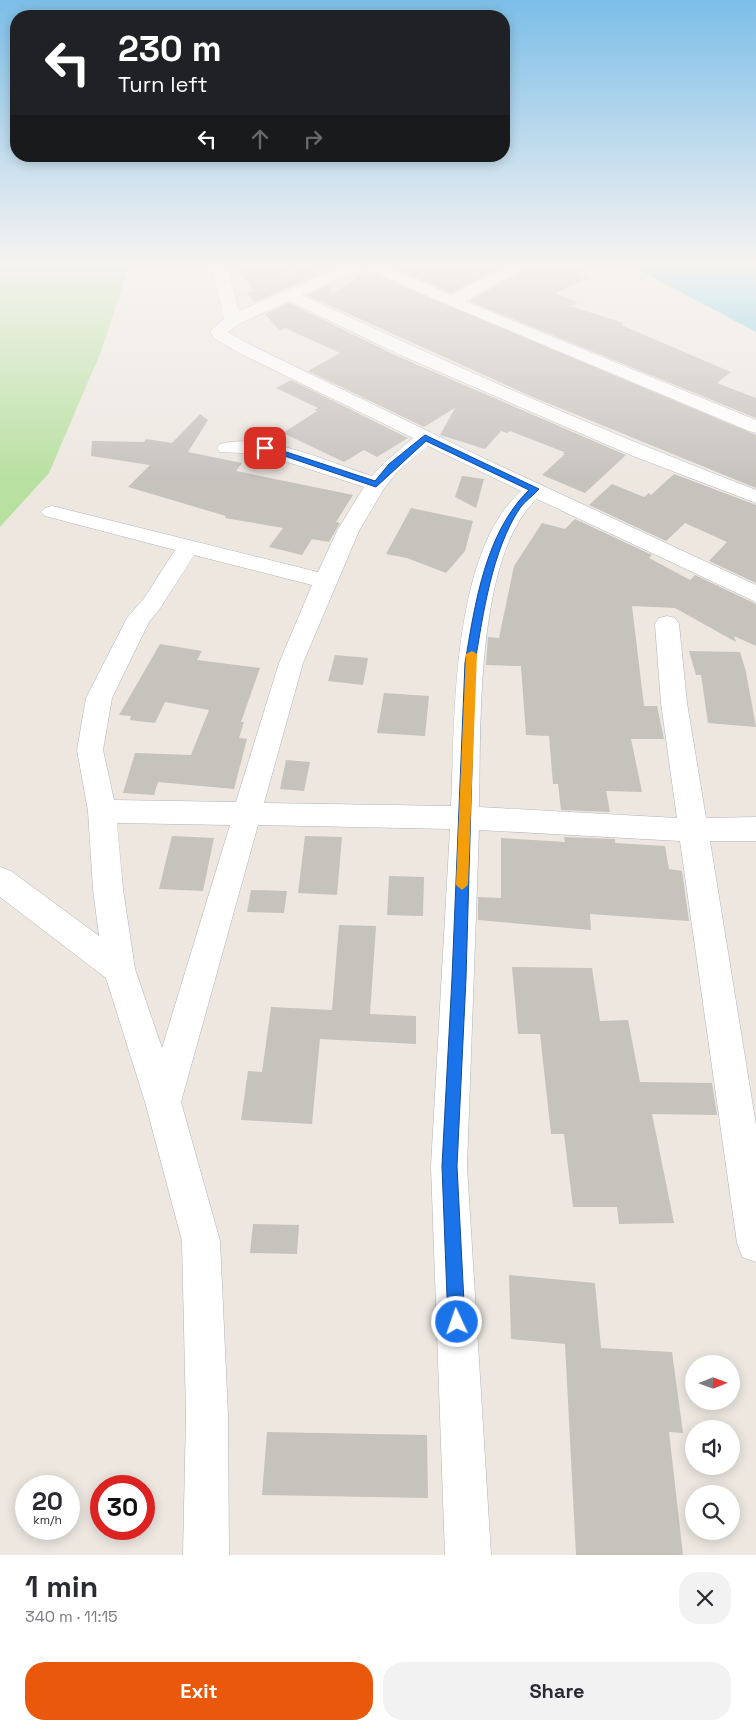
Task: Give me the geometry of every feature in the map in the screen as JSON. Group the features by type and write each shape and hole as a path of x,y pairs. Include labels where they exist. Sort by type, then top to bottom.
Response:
{"street":[{"path":"224,336 425,438 756,594"},
{"path":"374,336 640,452 756,497"},
{"path":"534,336 756,427"},
{"path":"163,1102 291,663 348,531 376,484 392,466 425,438"},
{"path":"227,448 246,446 265,448 376,484"},
{"path":"468,1555 449,1166 470,663 478,616 496,549 517,507 535,489"},
{"path":"52,512 325,581"},
{"path":"188,546 153,602 140,618 99,698 90,750 102,811 108,890 119,968 163,1102 201,1241 207,1415 206,1555"},
{"path":"667,624 674,703 756,1243"},
{"path":"102,811 248,812 464,818 693,830 756,829"},
{"path":"7,892 119,968"}],"green space":[{"path":"0,336 106,336 49,473 0,527"}],"building":[{"path":"302,336 355,336 397,356 626,455 585,493 542,475 565,454 563,454 564,452 510,431 507,433 501,431 485,449 440,435 455,408 424,427 308,371 340,353"},
{"path":"397,336 519,336 756,435 756,488 528,395"},
{"path":"554,336 646,336 731,372 717,383 756,398 756,418"},
{"path":"291,380 408,438 377,457 364,450 344,462 283,433 317,411 314,410 318,408 276,388"},
{"path":"200,414 208,420 188,452 242,463 236,471 353,495 336,522 340,523 329,542 312,539 302,555 269,547 283,528 225,518 226,516 128,487 150,465 91,456 92,441 144,442 146,439 172,443"},
{"path":"674,474 756,505 756,583 709,561 727,542 685,523 666,541 589,505 612,484 644,497 649,493 651,495"},
{"path":"462,476 484,479 476,508 455,497"},
{"path":"411,508 473,521 465,551 446,573 407,558 386,554"},
{"path":"575,519 652,555 649,558 690,580 695,575 756,604 756,646 734,636 736,642 675,608 632,606 644,706 657,706 664,739 631,739 642,792 606,791 610,812 561,810 558,784 553,784 549,736 526,735 521,666 486,665 488,637 499,638 514,566 542,523 565,529"},
{"path":"160,644 202,651 197,660 260,668 241,722 244,722 239,738 247,739 234,789 158,782 154,795 123,793 135,753 191,755 209,710 165,702 155,723 130,720 131,716 119,715"},
{"path":"689,651 740,652 746,672 756,727 708,723 701,675 696,675"},
{"path":"335,655 368,658 363,685 328,681"},
{"path":"384,693 429,696 425,736 377,733"},
{"path":"286,760 310,762 304,791 280,789"},
{"path":"172,836 214,838 203,891 159,889"},
{"path":"305,836 342,837 337,895 298,893"},
{"path":"564,837 615,839 615,843 665,846 669,869 682,871 689,921 590,914 591,930 478,920 478,897 501,898 501,838 565,842"},
{"path":"389,876 424,877 423,916 387,915"},
{"path":"251,890 287,891 284,913 247,912"},
{"path":"339,925 376,926 370,1014 416,1016 416,1044 320,1039 312,1124 241,1120 248,1071 262,1072 271,1007 332,1010"},
{"path":"512,967 592,968 600,1021 628,1020 640,1082 712,1083 717,1115 652,1114 674,1223 619,1224 617,1207 573,1207 564,1134 551,1134 540,1034 518,1034"},
{"path":"253,1224 299,1225 297,1254 250,1253"},
{"path":"509,1275 595,1283 601,1348 672,1352 683,1433 669,1432 683,1555 576,1555 565,1344 511,1339"},
{"path":"267,1432 427,1435 428,1498 262,1495"}],"slow traffic":[{"path":"462,885 470,663 472,654"}],"route":[{"path":"265,448 376,484 392,466 425,438 535,489 517,507 496,549 478,616 470,663 459,978 449,1166 457,1322"}]}
